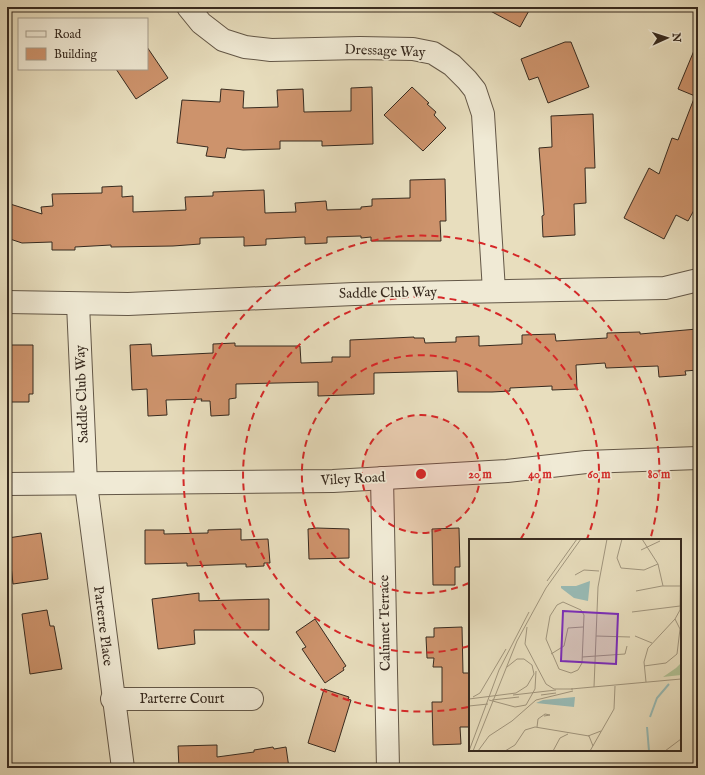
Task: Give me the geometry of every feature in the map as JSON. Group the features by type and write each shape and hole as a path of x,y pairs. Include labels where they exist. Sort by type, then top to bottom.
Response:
{"street":[{"name":"Dressage Way","path":"188,7 201,23 222,40 245,47 271,50 360,48 413,49 433,53 452,65 475,90 483,114 494,291"},
{"name":"Saddle Club Way","path":"7,302 128,304 354,294 665,288 698,280"},
{"name":"Saddle Club Way","path":"78,304 86,484"},
{"name":"Viley Road","path":"7,484 333,481 507,471 594,462 698,458"},
{"name":"Calumet Terrace","path":"382,478 388,768"},
{"name":"Parterre Place","path":"86,484 112,699 123,768"},
{"name":"Parterre Court","path":"112,699 252,699"}],"building":[{"path":"483,7 531,7 520,27"},
{"path":"698,41 698,203 688,221 676,215 664,239 624,218 649,168 659,174 672,138 678,140 695,96 678,89"},
{"path":"565,42 571,42 589,87 548,103 538,77 529,80 521,59"},
{"path":"148,48 168,78 136,99 117,70 148,70"},
{"path":"372,87 373,144 322,146 322,141 280,141 280,149 243,150 227,148 225,158 206,156 208,147 177,143 182,100 220,102 221,89 244,91 243,108 278,107 277,90 303,89 304,112 351,111 351,88"},
{"path":"412,87 429,103 427,104 436,112 434,115 446,128 423,151 384,115"},
{"path":"593,114 595,168 585,168 586,203 574,204 575,235 543,237 542,216 544,215 539,148 552,147 551,116"},
{"path":"445,179 446,221 440,221 441,241 371,241 371,237 361,238 361,236 327,237 327,243 305,244 305,237 266,239 266,245 244,246 244,237 200,238 200,244 111,247 111,245 75,247 75,250 52,250 52,242 22,243 7,238 7,203 42,214 41,207 53,206 52,194 102,193 102,187 122,186 122,197 133,196 133,212 186,210 185,197 213,196 213,192 264,190 265,213 296,212 295,203 326,201 327,210 361,209 361,207 372,206 372,199 410,198 410,180"},
{"path":"697,329 698,370 685,371 686,375 659,377 658,366 606,368 605,363 576,365 577,389 552,390 552,386 510,388 510,391 458,392 457,371 374,373 374,394 318,396 318,382 236,384 236,398 229,399 229,415 211,416 210,401 201,401 202,399 166,400 167,415 148,416 147,389 132,390 130,345 151,344 152,356 213,353 213,344 235,343 235,346 300,346 301,363 332,362 332,357 350,357 350,340 414,337 424,338 425,343 456,342 456,337 479,336 479,346 522,344 522,335 555,334 556,341 607,338 607,333 640,332 640,334"},
{"path":"8,345 33,345 33,394 29,394 29,402 10,402 10,399 7,399"},
{"path":"459,528 460,567 455,567 455,585 433,585 432,529"},
{"path":"241,529 241,540 268,539 270,563 264,563 264,566 246,567 246,564 187,566 187,563 145,564 145,530 164,530 164,534 208,533 208,530"},
{"path":"308,529 349,529 349,558 309,559"},
{"path":"41,533 48,579 13,584 8,538"},
{"path":"199,593 199,601 269,599 269,630 194,630 195,644 158,649 152,599"},
{"path":"47,610 50,626 54,626 62,669 30,674 22,614"},
{"path":"315,619 346,666 343,668 344,670 325,683 302,649 306,647 296,632"},
{"path":"462,627 463,673 469,673 469,727 460,727 461,744 433,745 432,702 442,702 442,667 433,667 434,658 427,658 426,637 434,637 434,628"},
{"path":"324,689 349,697 348,699 351,700 335,752 308,743"},
{"path":"217,745 217,757 254,752 254,750 273,747 274,749 286,747 289,768 179,768 178,746"}]}
